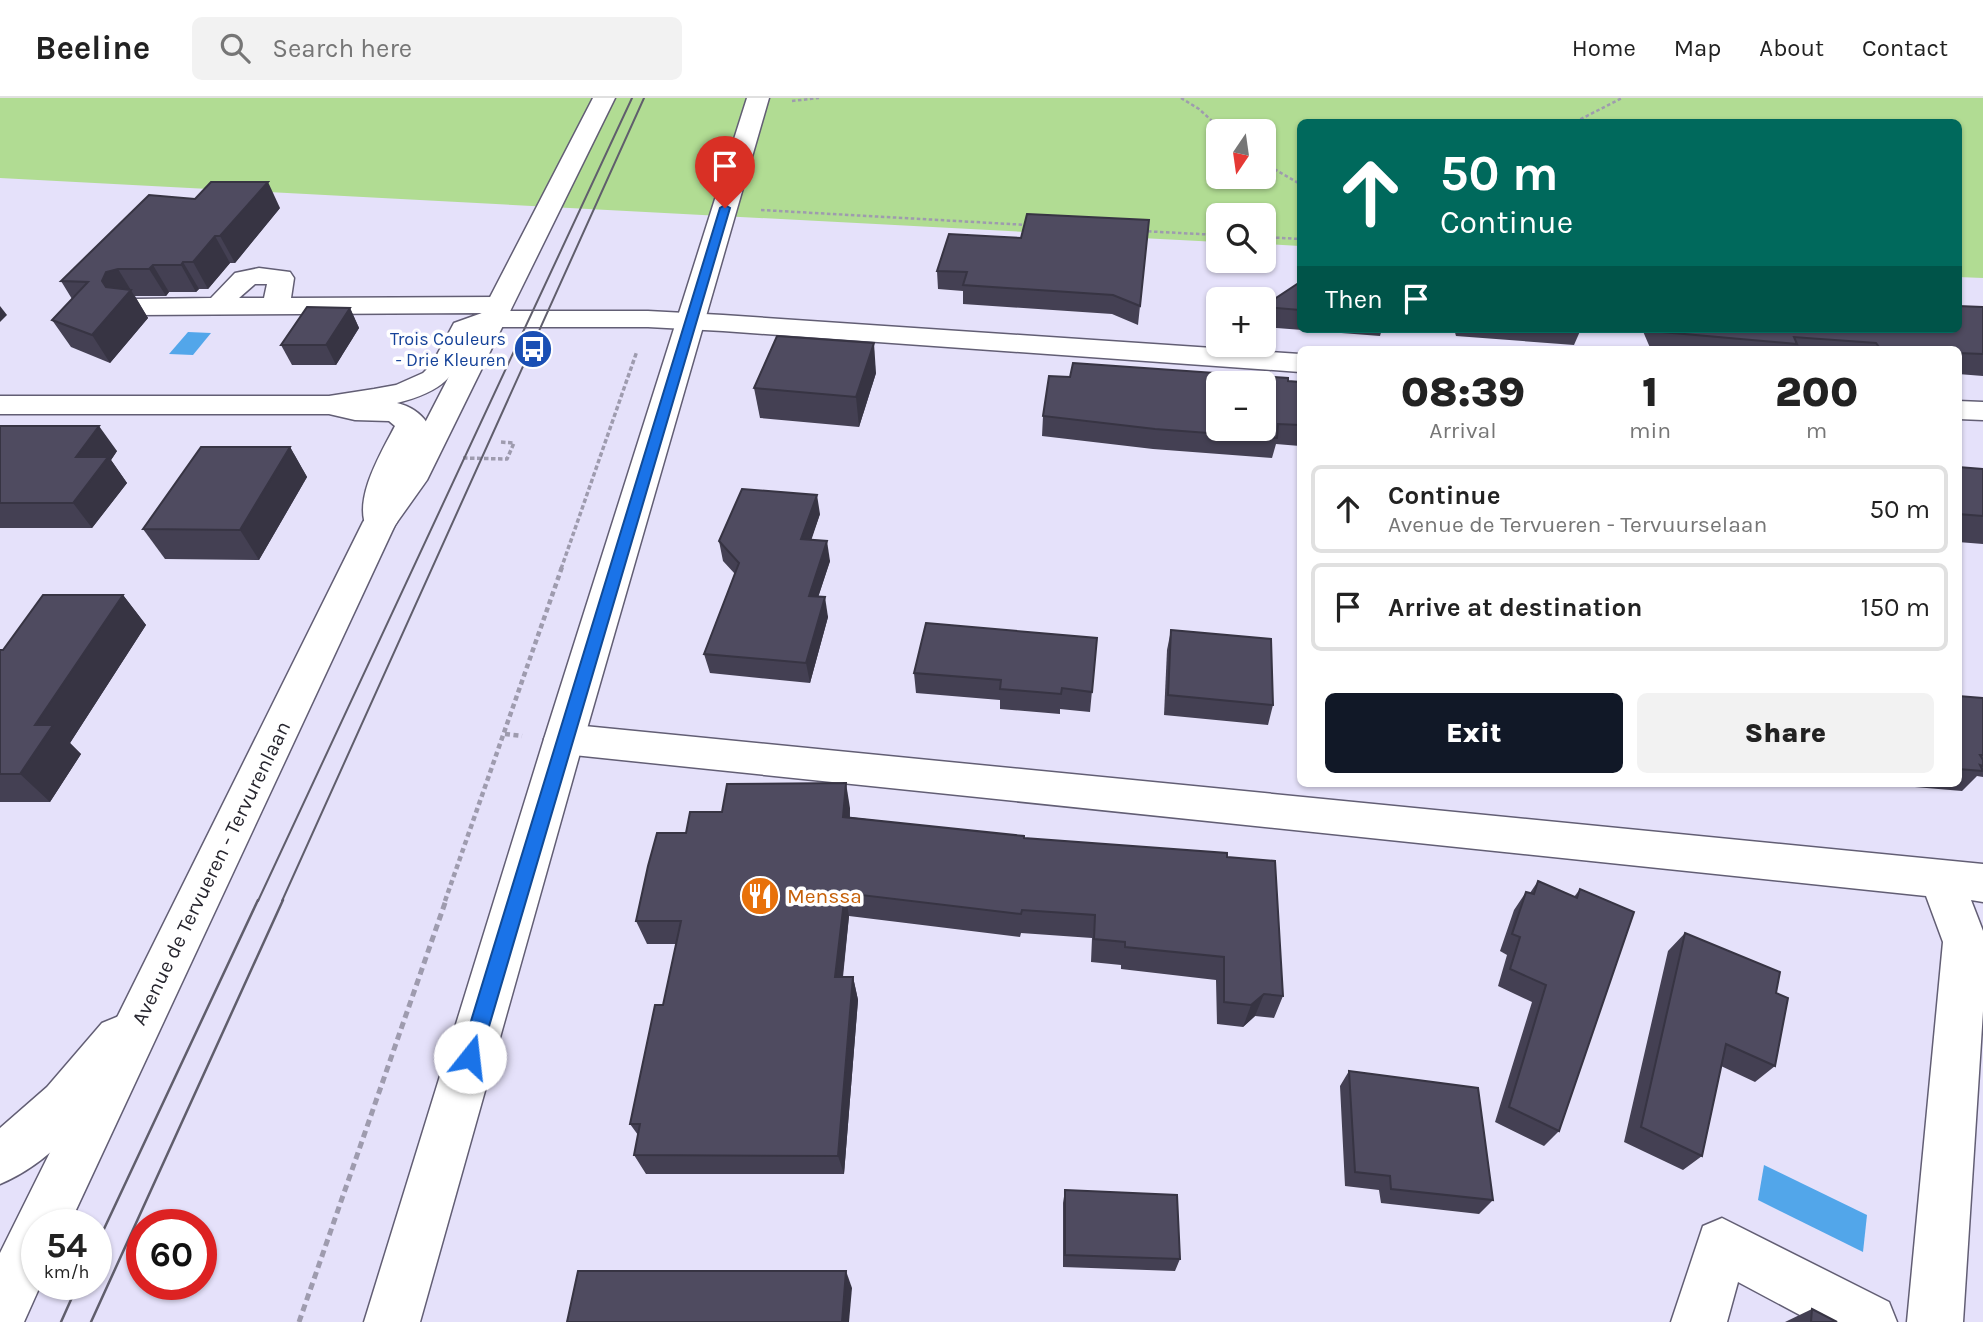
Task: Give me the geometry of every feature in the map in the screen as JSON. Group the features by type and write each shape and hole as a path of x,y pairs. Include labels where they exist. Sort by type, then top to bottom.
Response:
{"main road":[{"path":"380,522 411,480 604,98"},
{"path":"392,1322 564,739 758,98"},
{"path":"135,307 495,312 690,321 1297,363"},
{"path":"0,405 329,405 362,398 400,396 441,372 464,330 495,312"},
{"path":"329,405 355,411 396,412 412,423 384,480 380,522"},
{"path":"1962,410 1983,411"},
{"name":"Avenue de Tervueren - Tervurenlaan","path":"50,1209 380,522"},
{"path":"564,739 1962,881 1965,942 1935,1322"},
{"path":"0,1159 27,1142 66,1104 152,996"},
{"path":"1699,1322 1722,1245 1869,1322"},
{"path":"0,1311 21,1268"}],"path":[{"path":"1181,98 1210,119"},
{"path":"1581,119 1622,98"},
{"path":"1276,170 1297,182"},
{"path":"725,208 1040,225"},
{"path":"1136,230 1206,234"},
{"path":"1276,238 1297,239"},
{"path":"299,1322 648,319"},
{"path":"456,458 506,459 514,443 500,442"}],"green space":[{"path":"0,98 1983,98 1983,278 1962,277 1962,119 1297,119 1297,246 1276,245 1276,203 1206,203 1206,241 0,178"}],"water":[{"path":"188,332 211,333 193,355 169,354"},
{"path":"1764,1165 1867,1215 1863,1252 1758,1200"}],"building":[{"path":"211,182 268,182 193,262 106,272 102,281 106,287 131,290 92,335 52,320 88,282 61,281 149,195 195,199"},
{"path":"1027,214 1149,220 1140,306 1113,295 963,285 967,272 937,271 949,234 1021,238"},
{"path":"1297,284 1297,310 1276,308 1276,298"},
{"path":"1962,306 1983,307 1983,354 1962,353 1962,346 1878,346 1876,343 1794,337 1797,344 1673,333 1962,333"},
{"path":"307,307 350,308 326,345 281,345"},
{"path":"777,336 874,343 856,397 754,388"},
{"path":"1073,363 1206,372 1206,433 1043,416 1049,376 1070,377"},
{"path":"1276,377 1288,378 1288,381 1297,382 1297,425 1278,424 1277,438"},
{"path":"0,426 99,426 76,457 108,457 73,503 0,503"},
{"path":"201,447 290,447 240,530 143,529"},
{"path":"1962,467 1983,469 1983,516 1962,514"},
{"path":"742,489 817,495 801,539 827,541 809,596 825,597 806,663 704,654 739,563 719,541"},
{"path":"43,595 123,595 35,725 53,725 20,774 0,774 0,650 3,650"},
{"path":"926,623 1097,638 1092,692 1062,688 1061,694 1000,689 1001,680 914,673"},
{"path":"1171,630 1271,639 1273,705 1168,695"},
{"path":"1962,696 1983,698 1983,755 1980,755 1983,766 1980,765 1983,771 1962,769"},
{"path":"846,783 843,817 1024,838 1227,853 1227,857 1275,861 1283,996 1264,994 1251,1005 1224,1002 1224,957 1125,947 1125,942 1094,939 1095,915 1022,910 1021,914 845,893 835,977 853,977 838,1156 634,1155 640,1124 630,1124 655,1005 663,1005 681,921 636,921 657,833 686,833 690,812 722,812 727,784"},
{"path":"1538,881 1577,898 1580,889 1634,912 1559,1131 1509,1107 1546,985 1510,969 1520,937 1512,934 1526,892 1534,894"},
{"path":"1685,933 1780,972 1776,993 1788,998 1775,1066 1726,1044 1702,1156 1641,1127"},
{"path":"1349,1071 1478,1088 1493,1200 1391,1189 1390,1176 1355,1172"},
{"path":"1065,1190 1177,1195 1180,1259 1065,1255"},
{"path":"578,1271 846,1271 842,1322 567,1322"},
{"path":"1812,1309 1837,1322 1811,1322"}],"tram line":[{"path":"258,901 632,98"},
{"path":"282,901 644,98"},
{"path":"112,1212 258,900"},
{"path":"91,1322 283,900"},
{"path":"61,1322 71,1300"}],"place":[{"name":"Trois Couleurs - Drie Kleuren","path":"533,349"},
{"name":"Menssa","path":"760,896"}],"route":[{"path":"470,1057 725,208"}]}
